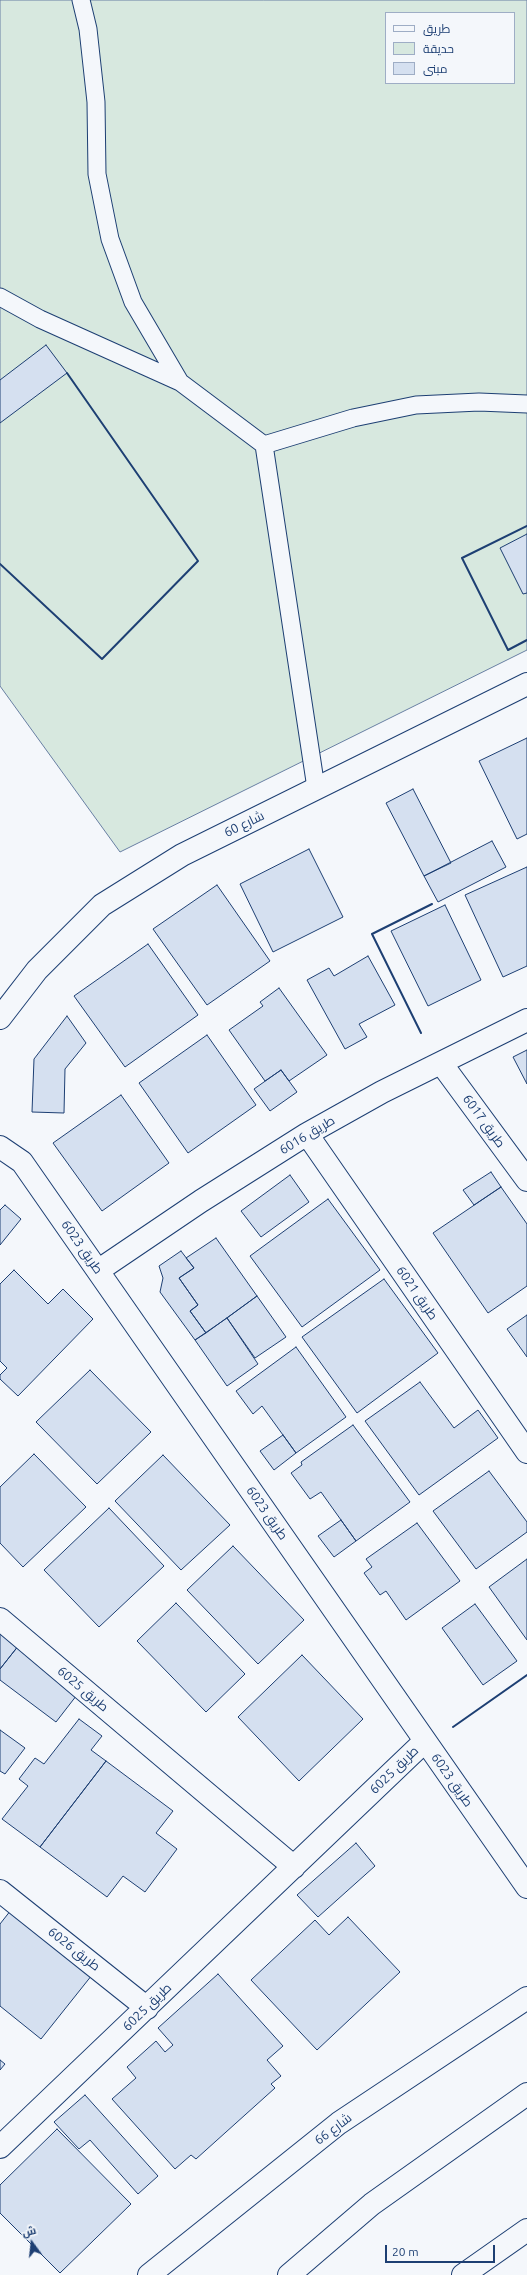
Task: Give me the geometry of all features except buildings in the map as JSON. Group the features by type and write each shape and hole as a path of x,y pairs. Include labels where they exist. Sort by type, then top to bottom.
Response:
{"main road":[{"name":"شارع 60","path":"0,1018 37,970 102,905 182,855 527,684"},
{"name":"طريق 6016","path":"99,1270 201,1201 307,1134 382,1092 527,1020"},
{"name":"طريق 6017","path":"441,1063 527,1180"},
{"name":"طريق 6021","path":"307,1134 527,1452"},
{"name":"طريق 6023","path":"0,1147 22,1162 99,1270 527,1887"},
{"name":"طريق 6025","path":"0,1620 294,1867"},
{"name":"طريق 6025","path":"0,2147 425,1741"},
{"name":"طريق 6026","path":"0,1891 147,2008"},
{"name":"شارع 66","path":"149,2275 339,2123 527,1998"},
{"path":"289,2275 372,2204 527,2094"},
{"path":"464,2275 527,2230"}],"lane":[{"path":"81,0 88,29 96,102 97,174 110,239 133,302 180,382"},
{"path":"0,297 40,319 180,382 264,445 316,788"},
{"path":"264,445 353,418 416,405 479,402 527,404"}],"green space":[{"path":"0,0 527,0 527,650 120,852 0,686"}],"wall":[{"path":"0,564 102,659 198,561 67,373"},
{"path":"527,526 462,558 508,650 527,640"},
{"path":"421,1033 372,934 432,904"},
{"path":"453,1727 527,1675"}]}
